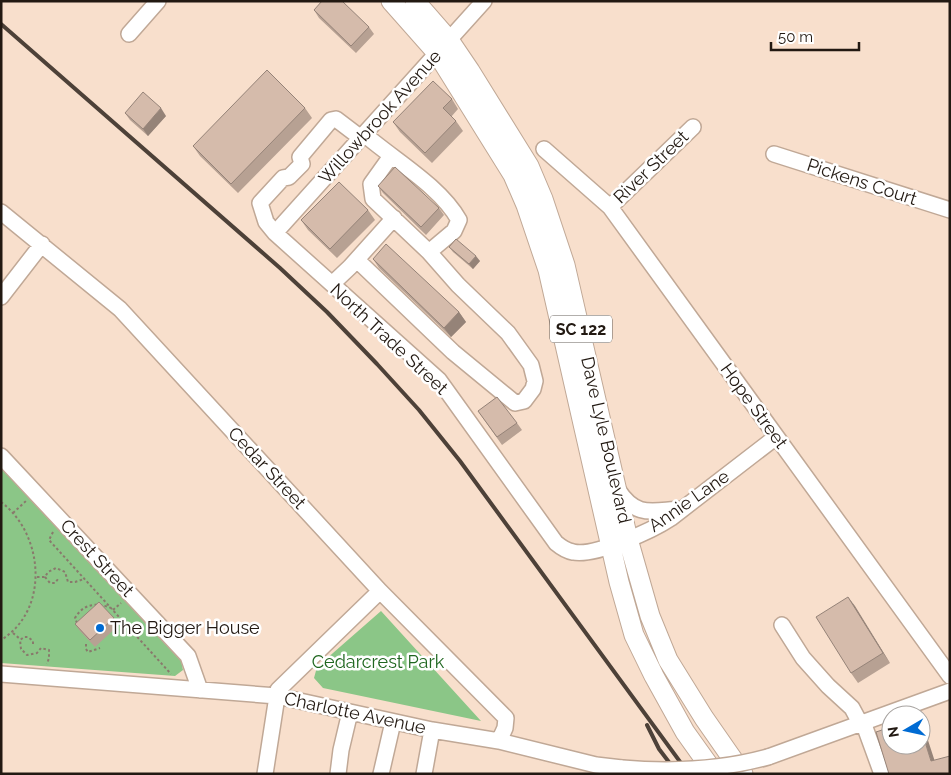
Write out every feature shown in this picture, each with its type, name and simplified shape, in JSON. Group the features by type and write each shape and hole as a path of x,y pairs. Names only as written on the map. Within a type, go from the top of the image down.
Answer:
{"main road":[{"name":"Dave Lyle Boulevard","path":"391,1 443,47 514,142 529,166 543,198 566,265 617,488 626,609 644,658 710,771"},
{"name":"Dave Lyle Boulevard","path":"415,1 443,47 513,175 526,205 548,270 620,543 668,660 704,718 743,774"}],"street":[{"path":"129,34 158,1"},
{"name":"Willowbrook Avenue","path":"275,233 484,1"},
{"path":"315,189 294,172 302,164 300,157 331,120 336,119 391,156 444,198 459,220 454,230 429,252"},
{"name":"River Street","path":"610,207 693,127"},
{"name":"Hope Street","path":"544,149 610,207 950,676"},
{"name":"Pickens Court","path":"774,154 950,210"},
{"path":"357,260 453,352 504,396 515,404 524,401 533,389 535,381 531,365 508,333 458,285 429,252 373,199 371,184 391,156"},
{"name":"North Trade Street","path":"294,172 289,177 282,178 260,203 266,222 275,233 438,380 545,528"},
{"name":"Cedar Street","path":"1,212 120,309 380,591 506,718 505,728 499,741"},
{"path":"332,284 357,260 394,218"},
{"path":"1,297 42,244"},
{"name":"Annie Lane","path":"545,528 556,543 562,548 573,552 590,551 620,543 656,528 776,437"},
{"name":"Crest Street","path":"1,456 188,656 200,690"},
{"path":"617,488 626,502 639,510 682,509"},
{"path":"265,774 278,690 380,591"},
{"path":"782,625 803,658 828,686 852,708 862,722 882,774"},
{"name":"Charlotte Avenue","path":"1,674 277,696 432,730 499,741 598,770 622,768 710,771 743,764 950,691"},
{"path":"338,774 341,750 350,712"},
{"path":"381,774 393,722"},
{"path":"424,774 432,730"}],"path":[{"path":"13,513 35,492"},
{"path":"1,502 19,521 31,543 36,568 36,577 24,617 13,633 1,640"},
{"path":"54,528 49,540 153,652 174,678"},
{"path":"45,577 48,572 56,568 65,572 68,582 75,582 84,578"},
{"path":"36,577 45,577"},
{"path":"45,577 50,583 55,583 58,579"},
{"path":"79,625 75,618 86,606 101,605 113,610"},
{"path":"13,633 20,639"},
{"path":"20,639 28,637 33,644"},
{"path":"20,639 19,645 23,652 27,654 37,653 41,648 49,650 49,658 44,668"},
{"path":"86,644 88,652 100,648"}],"green space":[{"path":"1,467 181,660 183,670 175,676 1,663"},
{"name":"Cedarcrest Park","path":"381,611 481,721 323,688 314,678 317,667"}],"building":[{"path":"322,1 342,1 369,27 351,46 314,10"},
{"path":"267,70 305,108 231,184 193,146"},
{"path":"433,81 452,99 443,108 456,121 425,153 393,122"},
{"path":"143,92 161,108 143,129 125,113"},
{"path":"395,167 439,208 421,227 378,186"},
{"path":"339,182 368,210 330,249 301,220"},
{"path":"456,239 476,256 469,264 449,247"},
{"path":"386,244 459,312 444,328 373,259"},
{"path":"497,397 517,423 497,437 478,411"},
{"path":"848,597 883,653 851,673 816,617"},
{"path":"99,602 114,618 90,640 75,624"},
{"path":"881,730 881,748 876,732"},
{"path":"883,755 929,755 931,761 950,756 950,774 889,774"}],"railway":[{"path":"1,24 280,268 327,312 377,364 419,410 460,461 689,774"},
{"path":"647,725 659,749 678,774"}],"place":[{"name":"The Bigger House","path":"100,628"}]}
